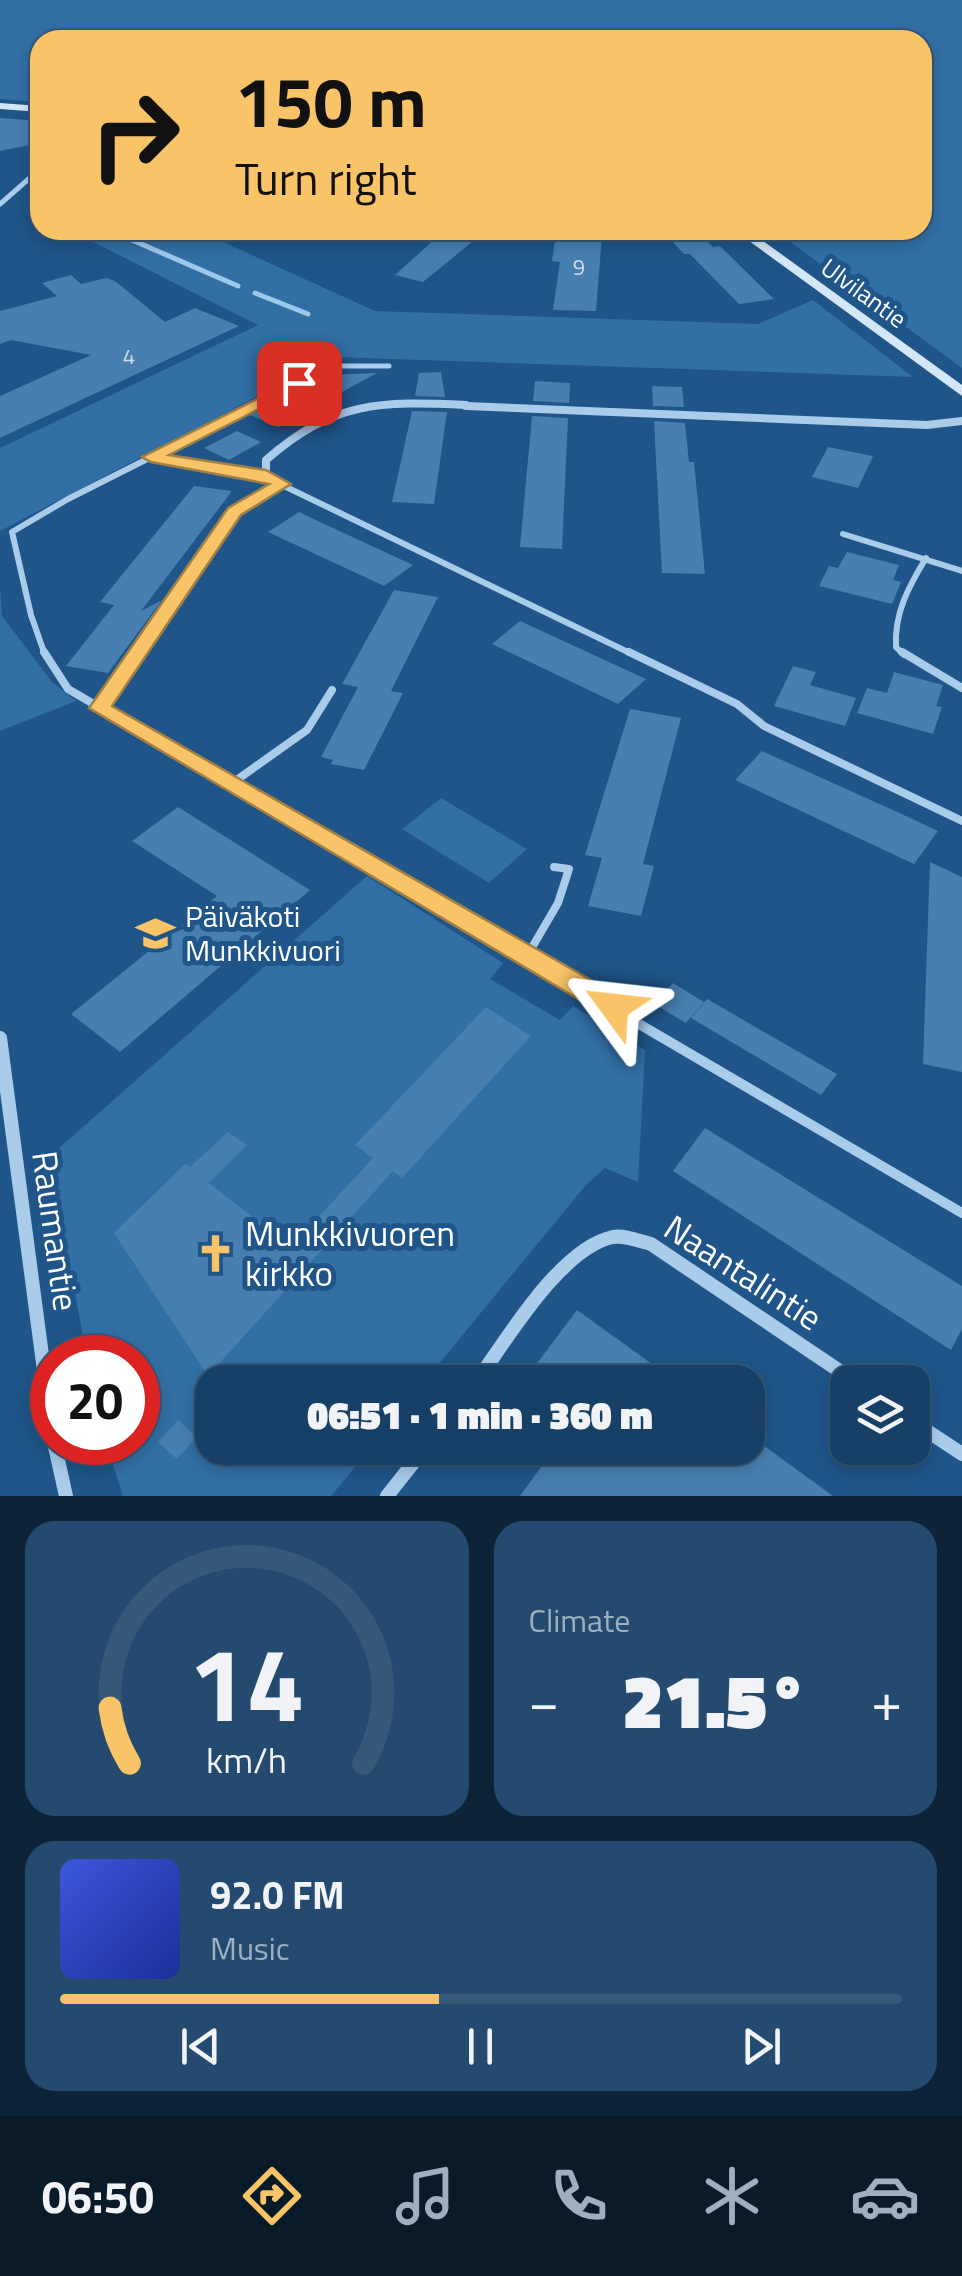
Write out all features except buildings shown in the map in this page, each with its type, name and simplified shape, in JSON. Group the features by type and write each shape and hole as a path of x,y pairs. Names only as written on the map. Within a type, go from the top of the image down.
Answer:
{"street":[{"path":"0,106 30,108"},
{"name":"Ulvilantie","path":"754,240 962,392"},
{"path":"266,476 266,460 288,438 350,405 466,406 928,425 962,422"},
{"path":"151,457 266,476 282,484"},
{"path":"100,708 234,512 282,484"},
{"name":"Raumantie","path":"0,1038 39,1335"},
{"name":"Naantalintie","path":"489,1365 561,1272 594,1245 616,1236 651,1244 831,1365"},
{"path":"930,1433 962,1454"},
{"path":"59,1465 66,1496"},
{"path":"388,1496 412,1465"}],"lane":[{"path":"0,204 30,177"},
{"path":"389,366 332,366 12,532 38,637 56,676 68,689 100,708 962,1213"},
{"path":"282,484 669,670 737,704 764,726 962,821"},
{"path":"843,534 962,571"},
{"path":"926,558 905,591 895,634 896,647 908,658 962,688"},
{"path":"231,784 307,730 332,690"},
{"path":"527,956 558,904 570,869 554,867"}],"shaded area":[{"path":"0,0 962,0 962,368 788,240 932,240 932,30 30,30 30,101 0,99"},
{"path":"89,240 219,240 375,311 758,324 813,300 913,377 333,357 0,531 0,448 258,325"},
{"path":"0,586 2,616 52,682 76,701 0,731"},
{"path":"441,798 527,849 489,883 402,829"},
{"path":"367,876 503,963 490,979 560,1020 573,1006 645,1050 638,1182 605,1168 585,1186 438,1365 195,1365 195,1465 357,1465 331,1496 123,1496 113,1465 160,1465 160,1335 83,1335 49,1157"}],"waterway":[{"path":"132,240 238,286"},
{"path":"255,293 308,314"}],"place":[{"name":"Päiväkoti Munkkivuori","path":"155,934"},
{"name":"Munkkivuoren kirkko","path":"215,1254"}],"route":[{"path":"299,383 151,457 266,476 282,484 234,512 100,708 614,1007"}]}
